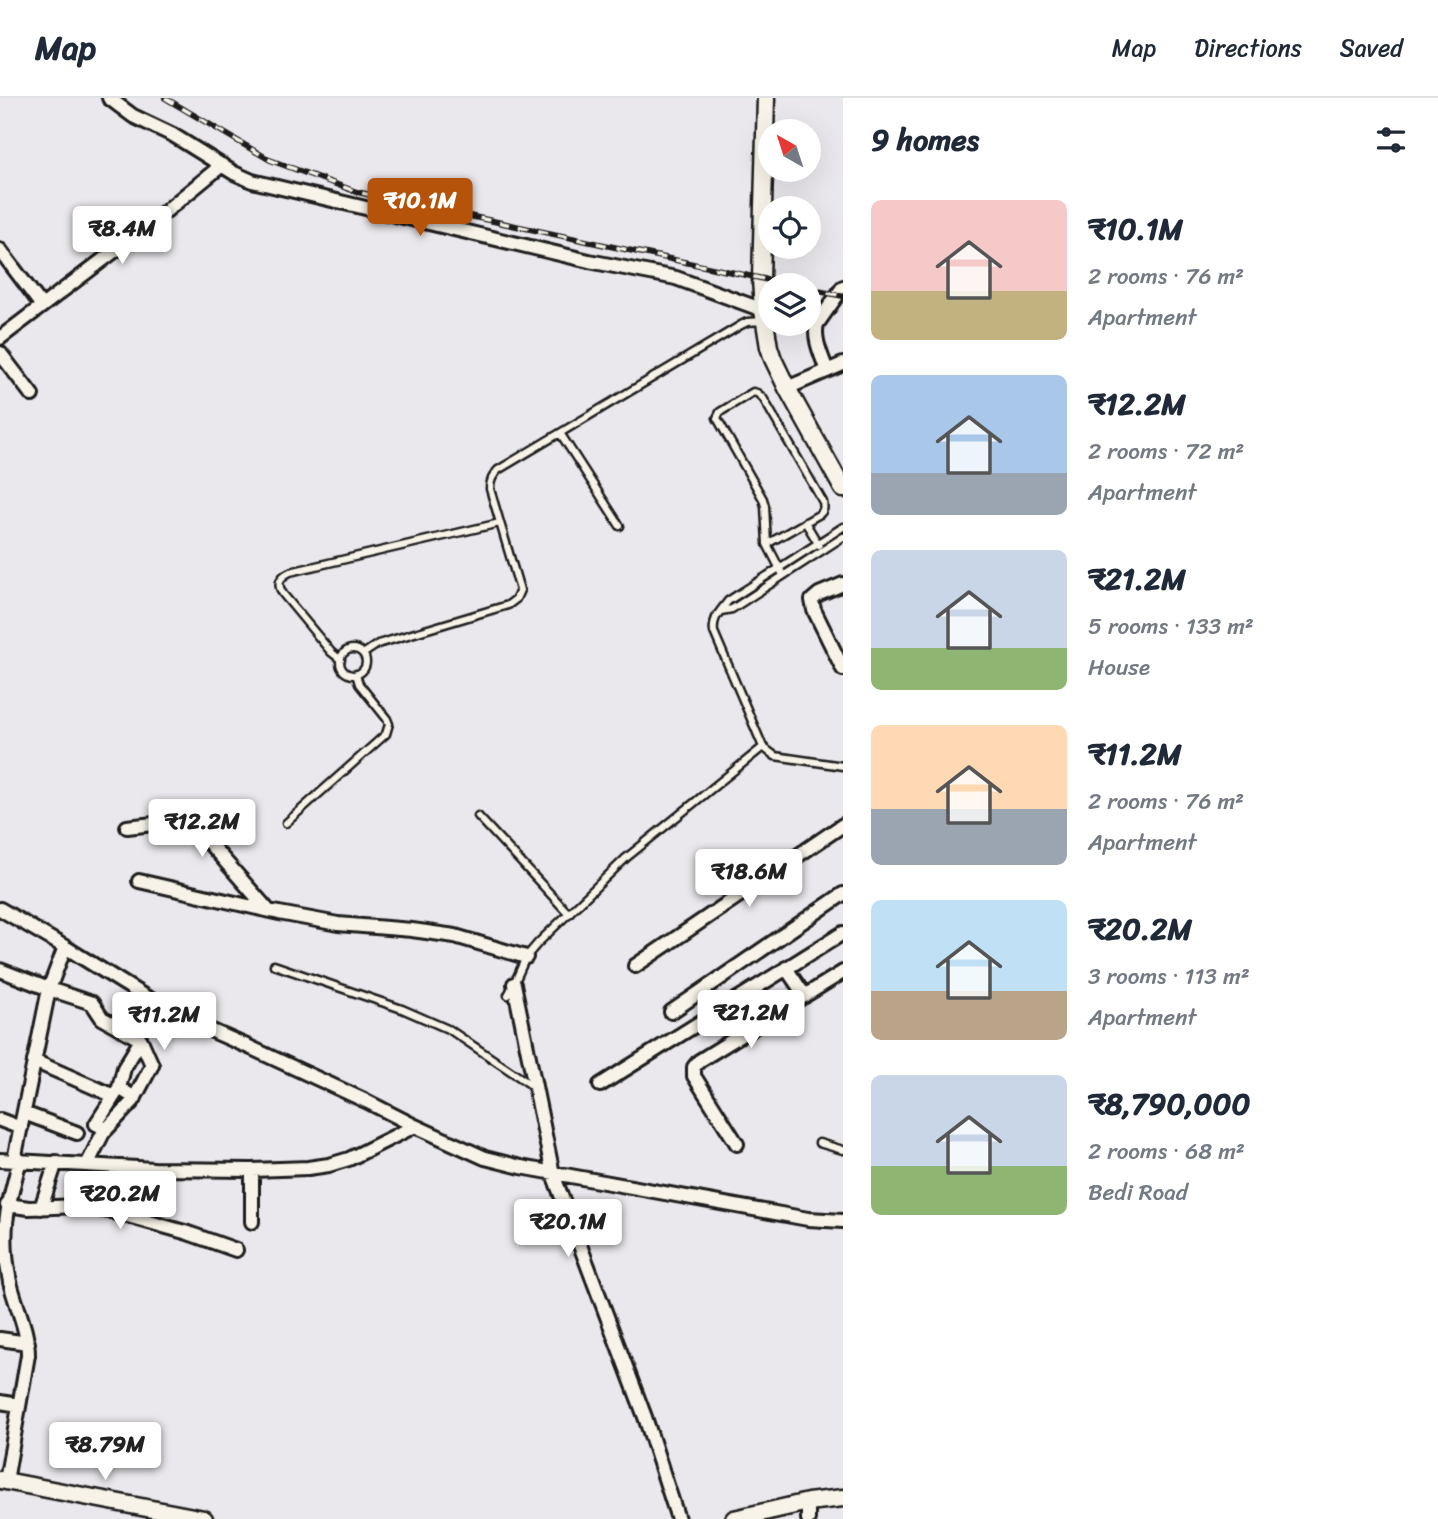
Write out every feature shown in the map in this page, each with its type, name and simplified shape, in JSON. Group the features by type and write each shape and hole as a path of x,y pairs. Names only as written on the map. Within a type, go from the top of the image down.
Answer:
{"main road":[{"path":"761,273 766,98"},
{"path":"769,336 774,359 787,387 843,489"},
{"path":"3,1481 156,1515 204,1519"},
{"path":"734,1519 808,1511 843,1498"}],"street":[{"path":"108,98 133,116 173,135 252,181 575,258 676,278 758,312"},
{"path":"0,338 222,165"},
{"path":"0,250 42,306"},
{"path":"827,371 816,328 843,287"},
{"path":"0,353 32,395"},
{"path":"787,387 843,364"},
{"path":"843,584 819,594 812,600 814,610 843,669"},
{"path":"127,827 189,820 268,910"},
{"path":"635,966 843,825"},
{"path":"139,881 338,924 455,936 526,957"},
{"path":"671,1012 843,894"},
{"path":"0,909 194,1023 485,1158 554,1174 808,1219 843,1222"},
{"path":"600,1085 786,968 842,936"},
{"path":"3,1481 19,1405 28,1343 5,1261 2,1229 49,989 65,947"},
{"path":"786,968 805,996"},
{"path":"0,970 92,1003 102,1018 141,1040 152,1065 135,1098 106,1129 87,1165"},
{"path":"737,1144 694,1076 694,1067 699,1061 843,972"},
{"path":"511,990 554,1174 640,1405 678,1519"},
{"path":"734,1001 751,1030"},
{"path":"106,1129 96,1124 117,1092 124,1068 141,1040"},
{"path":"34,1061 135,1098"},
{"path":"23,1113 77,1133"},
{"path":"0,1120 21,1128"},
{"path":"0,1160 155,1169 308,1168 348,1159 415,1126"},
{"path":"41,1208 56,1163"},
{"path":"252,1170 252,1222"},
{"path":"7,1205 41,1208 79,1206 114,1212 236,1250"},
{"path":"0,1339 28,1343"},
{"path":"0,1402 19,1405"}],"lane":[{"path":"363,654 378,644 508,605 516,599 520,590 490,489 490,482 498,470 741,325 758,317"},
{"path":"767,544 823,511 822,502 763,398 757,393 749,393 720,412 717,418 763,499 767,544 781,572"},
{"path":"560,433 620,526"},
{"path":"806,522 822,550"},
{"path":"341,660 331,652 283,594 279,582 283,576 290,572 500,523"},
{"path":"843,527 732,609 721,611 715,616 713,625 763,747 775,756 843,766"},
{"path":"781,572 843,537"},
{"path":"352,649 363,654 366,662 363,670 352,675 344,671 341,660 345,653 352,649"},
{"path":"286,823 386,734 387,719 359,684 356,674"},
{"path":"511,990 526,957 626,858 763,747"},
{"path":"478,816 569,914"},
{"path":"274,965 402,1009 450,1030 536,1088"},
{"path":"819,1143 843,1150"}],"railway":[{"path":"165,98 270,160 357,192 758,278"},
{"path":"821,292 843,296"}]}
